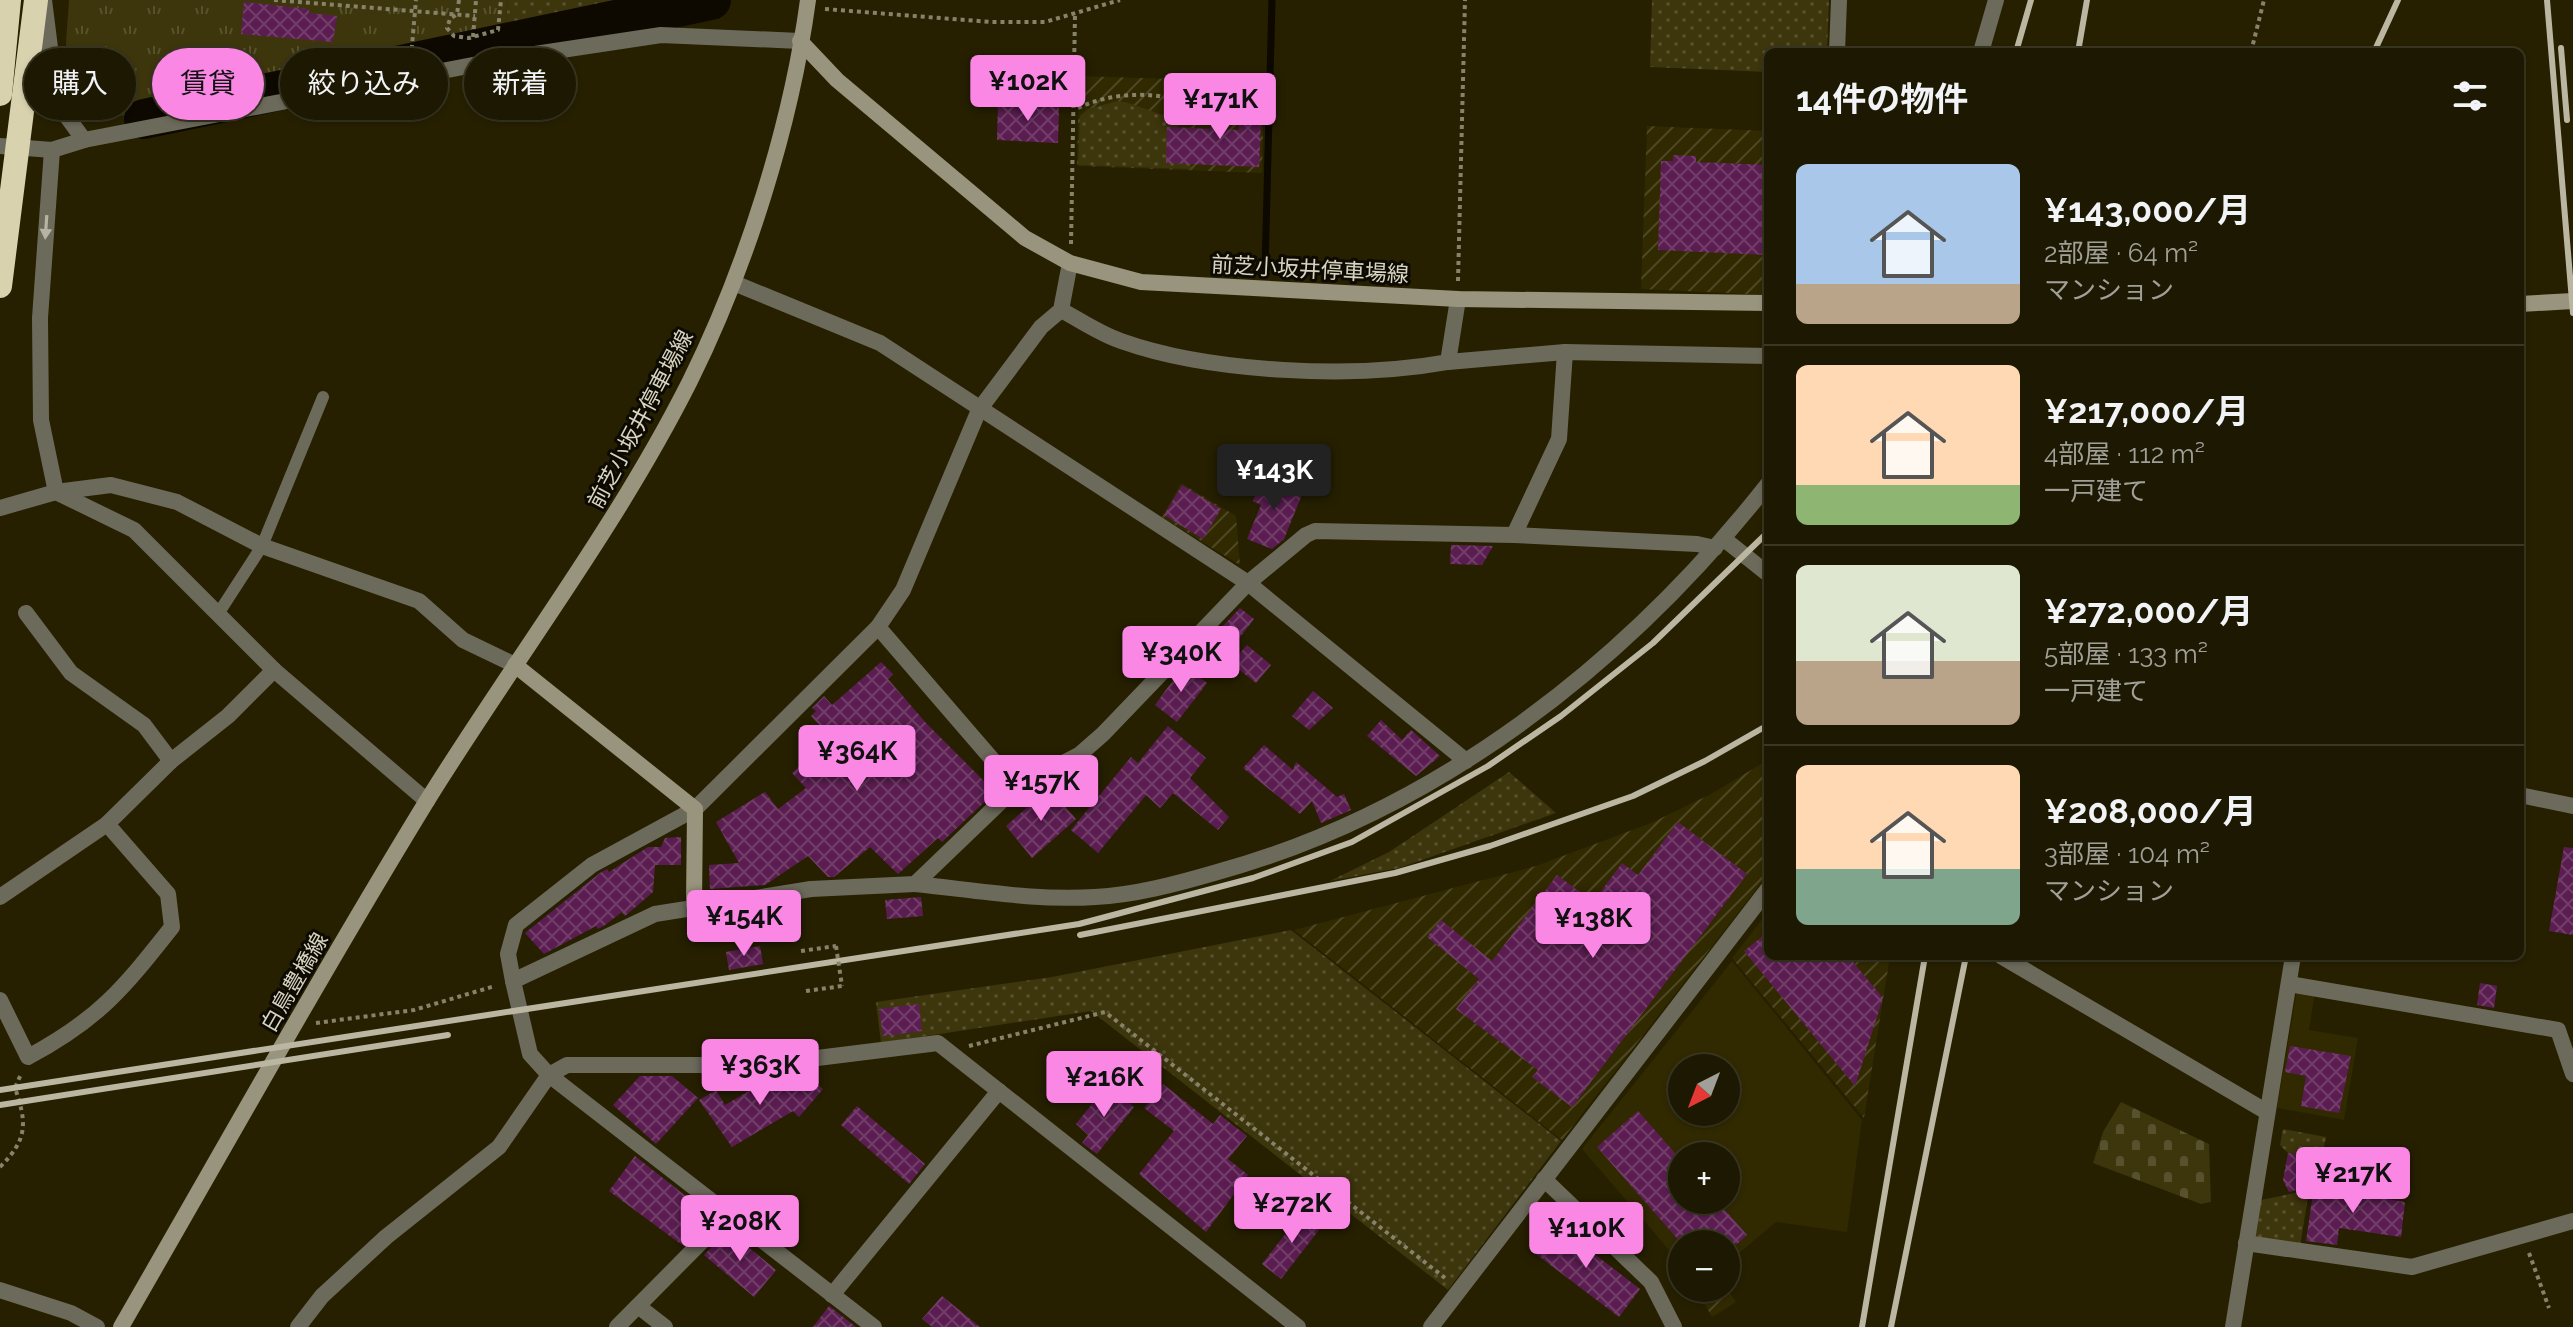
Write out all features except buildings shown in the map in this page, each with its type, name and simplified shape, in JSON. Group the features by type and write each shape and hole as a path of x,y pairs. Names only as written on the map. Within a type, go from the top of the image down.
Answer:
{"highway":[{"path":"0,94 9,0"},
{"path":"0,286 9,147 36,0"}],"main road":[{"path":"800,41 807,3"},
{"name":"前芝小坂井停車場線","path":"800,41 837,80 986,207 1025,238 1070,263 1141,282 1458,299 1764,303"},
{"name":"前芝小坂井停車場線","path":"515,665 623,499 689,383 734,283 793,91 800,41"},
{"path":"2524,304 2573,301"},
{"path":"515,665 695,809 694,905"},
{"name":"白鳥豊橋線","path":"121,1327 274,1062 290,1027 427,801 515,665"}],"street":[{"path":"44,0 57,103 84,140"},
{"path":"1837,48 1839,0"},
{"path":"1982,48 1996,0"},
{"path":"9,147 52,150 84,140 515,57 661,35 800,41"},
{"path":"52,150 40,318 41,420 56,492"},
{"path":"869,1326 549,1075 530,1054 508,954 516,925 592,865 695,809 878,627 903,590 979,410 1041,327 1061,310 1070,263"},
{"path":"734,283 880,343 1248,583 1466,761"},
{"path":"1448,362 1458,299"},
{"path":"1061,310 1119,341 1193,360 1350,373 1565,352 1764,360"},
{"path":"1514,535 1559,439 1565,352"},
{"path":"4,507 56,492 111,485 177,502 262,546 419,601 463,640 515,665"},
{"path":"513,981 655,914 694,905 811,889 915,884 1096,897 1168,886 1268,858 1347,828 1413,794 1540,709 1612,648 1719,544 1764,489"},
{"path":"56,492 134,530 274,670 427,801"},
{"path":"915,884 1016,787 1079,755 1103,734 1248,583 1315,531 1514,535 1719,544 1764,572"},
{"path":"26,613 71,673 144,725 171,761"},
{"path":"878,627 1016,787"},
{"path":"0,897 107,824 171,761 228,716 274,670"},
{"path":"2524,796 2573,806"},
{"path":"0,1000 28,1057 72,1033 120,994 172,927 168,894 107,824"},
{"path":"1431,1327 1764,894"},
{"path":"2008,960 2267,1112"},
{"path":"2233,1327 2292,960"},
{"path":"2289,984 2558,1030 2573,1074"},
{"path":"298,1327 322,1296 386,1237 499,1147 549,1075 567,1065 761,1065 938,1043 1298,1327"},
{"path":"832,1295 999,1091"},
{"path":"1544,1179 1651,1282 1674,1327"},
{"path":"617,1327 729,1214"},
{"path":"2246,1243 2401,1267 2427,1264 2573,1221"},
{"path":"0,1290 71,1313 97,1327"},
{"path":"638,1306 665,1327"}],"lane":[{"path":"218,614 262,546 323,397"}],"path":[{"path":"274,0 475,16"},
{"path":"369,7 370,0"},
{"path":"412,48 416,0"},
{"path":"459,0 457,14 448,23 451,35 473,37 498,30 501,0"},
{"path":"473,37 476,0"},
{"path":"807,3 991,22 1045,22 1120,0"},
{"path":"1458,299 1465,0"},
{"path":"2252,48 2264,0"},
{"path":"1070,263 1075,14"},
{"path":"1078,108 1120,96 1173,98 1195,108"},
{"path":"801,951 836,946 842,986 806,991"},
{"path":"290,1027 414,1010 513,981"},
{"path":"949,1051 1105,1012 1459,1289"},
{"path":"0,1167 18,1149 25,1118 15,1088 28,1057"},
{"path":"2523,1236 2549,1308"}],"shaded area":[{"path":"1079,76 1264,82 1262,173 1077,166"},
{"path":"1647,126 1764,131 1764,295 1641,289"},
{"path":"1181,483 1236,516 1240,565 1162,517"},
{"path":"1764,762 1764,879 1562,1140 1294,930 1536,866 1651,823 1711,794"},
{"path":"1764,917 1764,960 1889,960 1864,1118 1732,958"},
{"path":"1732,961 1862,1120 1847,1232 1776,1222 1740,1252 1740,1230 1668,1230 1668,1250 1582,1149"},
{"path":"2297,989 2315,992 2309,1030 2358,1038 2344,1120 2277,1108"},
{"path":"1703,1302 1736,1302 1712,1317"}],"green space":[{"path":"69,0 508,0 504,36 447,48 280,48 280,83 264,87 264,48 152,48 152,110 136,113 136,48 66,48"},
{"path":"508,0 689,0 504,36"},
{"path":"1652,0 1829,0 1827,48 1764,48 1764,72 1650,67"},
{"path":"1118,101 1179,118 1176,149 1192,151 1191,169 1078,165 1080,116 1088,109"},
{"path":"1509,772 1556,813 1399,868 1330,881 1389,852"},
{"path":"1291,930 1561,1141 1448,1290 1091,1011 881,1043 876,1002 1052,977"},
{"path":"2121,1102 2209,1144 2211,1202 2201,1204 2093,1163 2103,1132"},
{"path":"2283,1129 2326,1137 2323,1151 2313,1150 2312,1157 2288,1153 2280,1145"},
{"path":"2309,1190 2300,1247 2255,1240 2261,1200"}],"waterway":[{"path":"144,119 711,0"},
{"path":"1265,270 1272,0"}],"railway":[{"path":"2017,48 2031,0"},
{"path":"2079,48 2087,0"},
{"path":"2376,48 2398,0"},
{"path":"2547,0 2573,313"},
{"path":"2561,48 2567,120"},
{"path":"0,1090 1079,924 1253,878 1352,842 1488,766 1561,716 1653,643 1764,536"},
{"path":"1080,935 1395,873 1490,846 1633,796 1705,761 1764,727"},
{"path":"1862,1327 1924,960"},
{"path":"1891,1327 1965,960"},
{"path":"0,1105 448,1035"}]}
